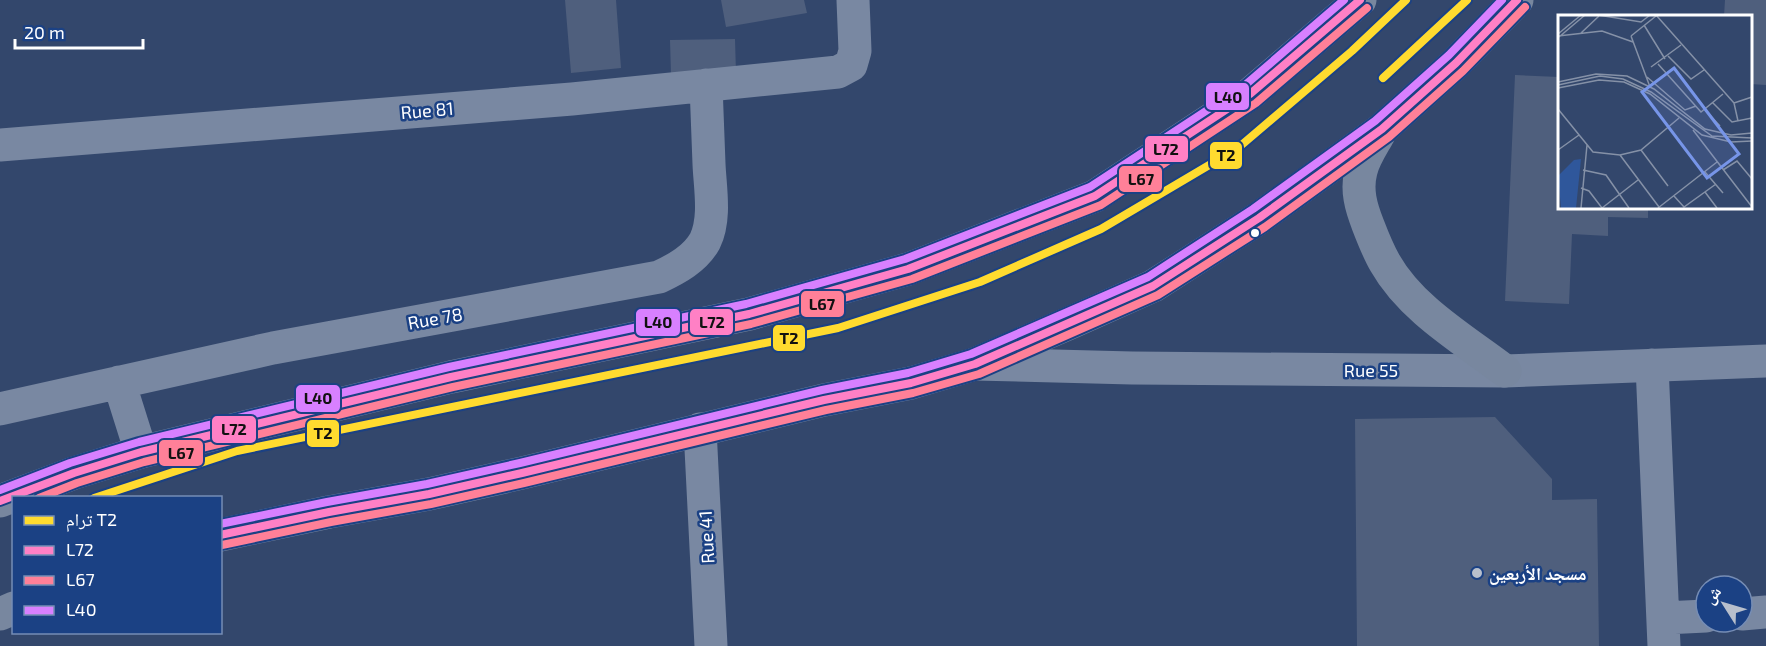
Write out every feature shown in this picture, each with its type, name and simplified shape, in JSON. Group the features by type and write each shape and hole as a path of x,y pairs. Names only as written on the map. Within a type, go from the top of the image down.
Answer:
{"main road":[{"path":"4,497 141,452 451,377 749,314 908,269 1095,196 1250,94 1360,0"},
{"path":"222,535 440,492 824,400 911,383 975,364 1153,286 1259,218 1382,129 1456,63 1517,0"},
{"path":"1382,129 1361,169 1358,191 1367,224 1385,264 1407,292 1434,317 1505,370"}],"street":[{"name":"Rue 81","path":"0,145 572,99 830,74 845,70 851,65 855,51 852,0"},
{"name":"Rue 78","path":"0,409 273,348 658,277 679,268 704,242 709,229 711,208 706,86"},
{"name":"Rue 55","path":"975,364 1132,368 1505,370 1766,361"},
{"path":"1652,365 1664,632 1694,621"},
{"path":"119,382 141,452"},
{"name":"Rue 41","path":"700,429 711,646"}],"building":[{"path":"565,0 616,0 621,68 571,73"},
{"path":"721,0 804,0 807,13 726,27"},
{"path":"1725,0 1766,0 1766,85 1751,84 1751,15 1724,15"},
{"path":"735,39 736,73 671,75 670,40"},
{"path":"1515,75 1558,77 1558,208 1648,208 1648,218 1608,217 1608,236 1572,234 1569,304 1505,301"},
{"name":"مسجد الأربعين","path":"1495,417 1552,479 1552,500 1597,499 1599,646 1357,646 1355,419"}],"tram line":[{"name":"T2","path":"100,496 237,451 838,328 980,282 1101,229 1238,148 1352,51 1406,0"},
{"name":"T2","path":"1383,78 1467,0"}],"transit line":[{"name":"L40","path":"0,490 70,463 139,442 449,367 746,304 905,259 1090,187 1244,86 1344,0"},
{"name":"L72","path":"13,496 74,473 141,452 451,377 749,314 908,269 1095,196 1250,94 1360,0"},
{"name":"L40","path":"222,524 427,484 520,463 822,390 908,373 971,354 1148,277 1253,209 1375,121 1449,55 1502,0"},
{"name":"L72","path":"222,535 429,494 522,473 824,400 911,383 975,364 1153,286 1259,218 1382,129 1456,63 1517,0"},
{"name":"L67","path":"222,545 431,504 524,483 826,410 913,393 979,374 1158,295 1265,227 1389,137 1463,71 1525,7"},
{"name":"L67","path":"44,496 144,462 453,387 751,324 912,279 1101,205 1256,103 1367,8"},
{"name":"L72","path":"0,501 12,496"}],"place":[{"name":"مسجد الأربعين","path":"1477,573"}]}
